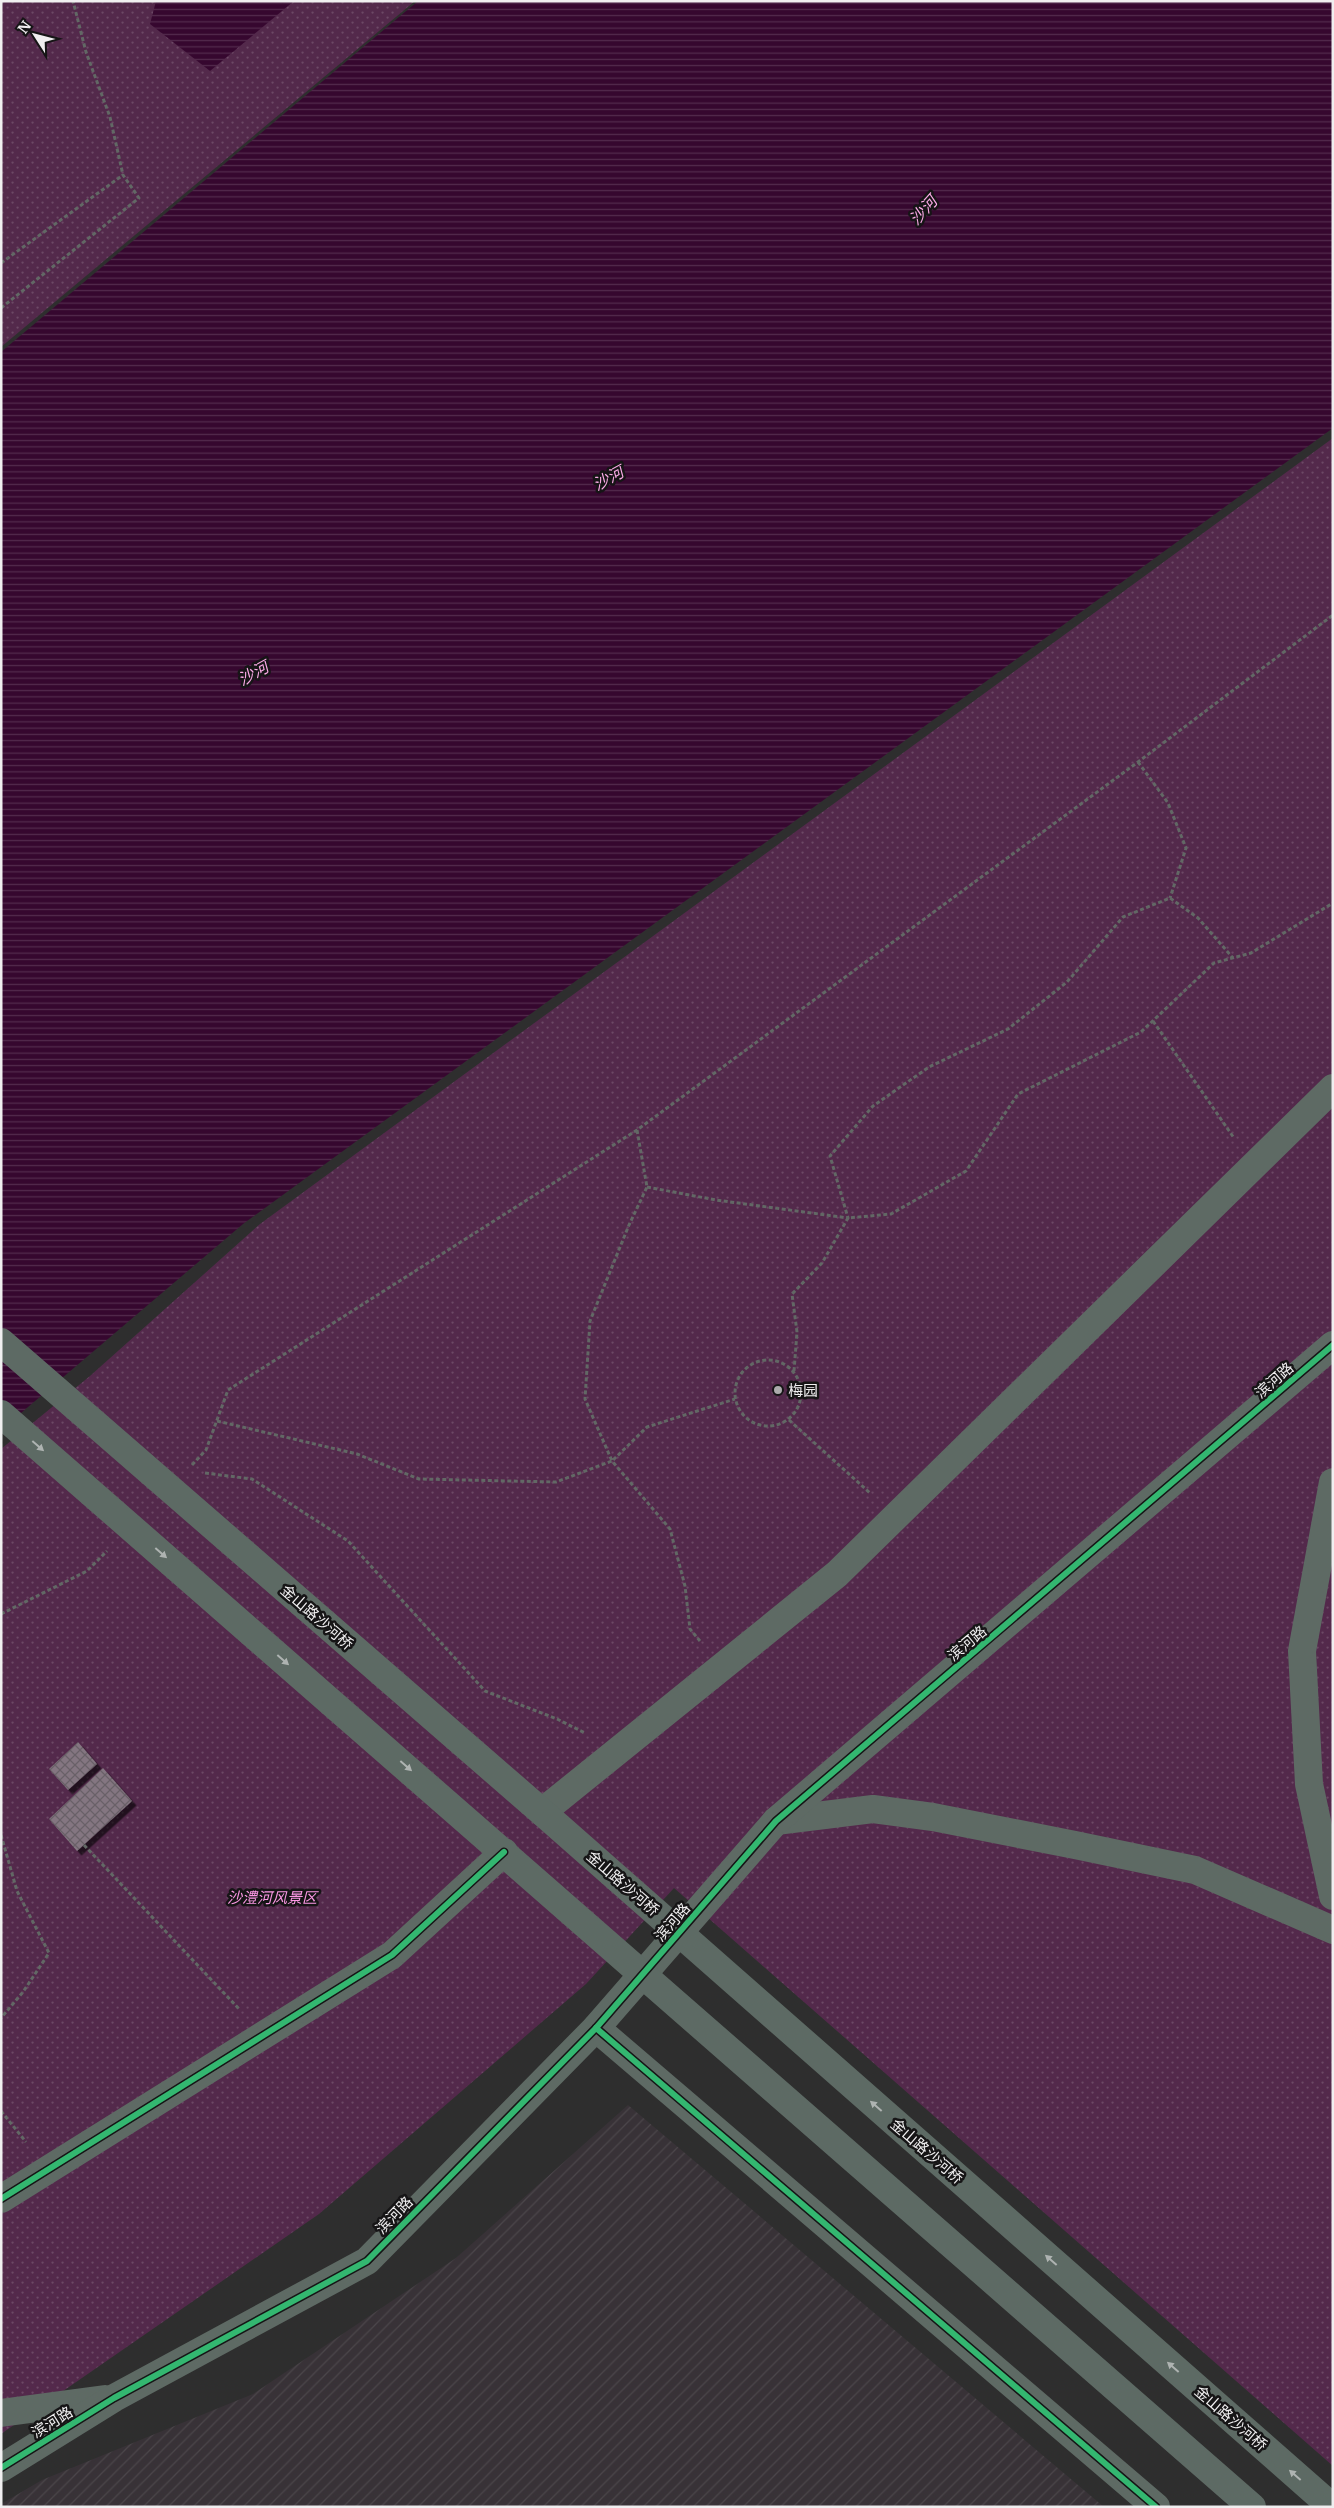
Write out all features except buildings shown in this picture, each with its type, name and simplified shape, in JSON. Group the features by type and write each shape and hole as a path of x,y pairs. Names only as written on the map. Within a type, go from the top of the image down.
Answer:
{"main road":[{"name":"金山路沙河桥","path":"1,1342 542,1812 1332,2507"},
{"path":"1,1414 1252,2507"}],"street":[{"path":"542,1812 836,1574 1333,1088"},
{"name":"滨河路","path":"1,2468 114,2398 367,2261 596,2028 776,1821 1333,1345"},
{"path":"1333,1482 1302,1651 1309,1784 1333,1896"},
{"path":"776,1821 873,1809 933,1817 1056,1841 1195,1870 1333,1930"},
{"path":"1,2199 392,1955 504,1852"},
{"path":"596,2028 1156,2507"},
{"path":"1,2413 114,2398"}],"path":[{"path":"1,308 138,198 124,175 110,117 86,52 73,1"},
{"path":"1,263 124,175"},
{"path":"187,1470 206,1450 228,1390 637,1130 1138,762 1333,614"},
{"path":"1138,762 1168,803 1186,848 1170,898"},
{"path":"1170,898 1198,918 1233,958"},
{"path":"794,1371 785,1364 775,1360 764,1360 754,1363 745,1369 738,1378 735,1399 746,1419 756,1425 778,1426 789,1420 796,1412 802,1391 794,1371 797,1332 792,1294 822,1263 848,1218 830,1156 873,1106 929,1067 1008,1029 1067,982 1123,916 1170,898"},
{"path":"647,1187 716,1200 848,1218 891,1214 966,1170 1018,1094 1141,1032 1214,963 1251,953 1333,903"},
{"path":"1153,1021 1254,1165"},
{"path":"637,1130 647,1187 629,1225 590,1321 585,1399 612,1461 670,1529 685,1586 690,1629 722,1667"},
{"path":"216,1421 357,1454 420,1479 556,1482 612,1461 648,1427 735,1399"},
{"path":"789,1420 896,1517"},
{"path":"196,1471 252,1479 348,1541 485,1691 557,1719 598,1739 612,1756"},
{"path":"1,1614 87,1571 114,1544"},
{"path":"1,1835 17,1891 50,1953 23,1992 1,2018"},
{"path":"84,1845 264,2036"}],"shaded area":[{"path":"628,2105 1104,2507 1,2507 1,2504 42,2480 253,2394 456,2258"}],"green space":[{"path":"1,1 415,1 1,347"},
{"name":"沙澧河风景区","path":"1333,438 1333,2466 674,1888 586,1984 319,2214 1,2434 1,1449 90,1376 260,1224"}],"water":[{"path":"156,1 294,1 210,71 150,24"},
{"name":"沙河","path":"418,1 1333,1 1333,428 243,1224 1,1430 1,352"}],"cycle path":[{"path":"1,2468 114,2398 367,2261 596,2028 776,1821 1333,1345"},
{"path":"1,2199 392,1955 504,1852"},
{"path":"596,2028 1156,2507"}],"place":[{"name":"梅园","path":"778,1390"}]}
